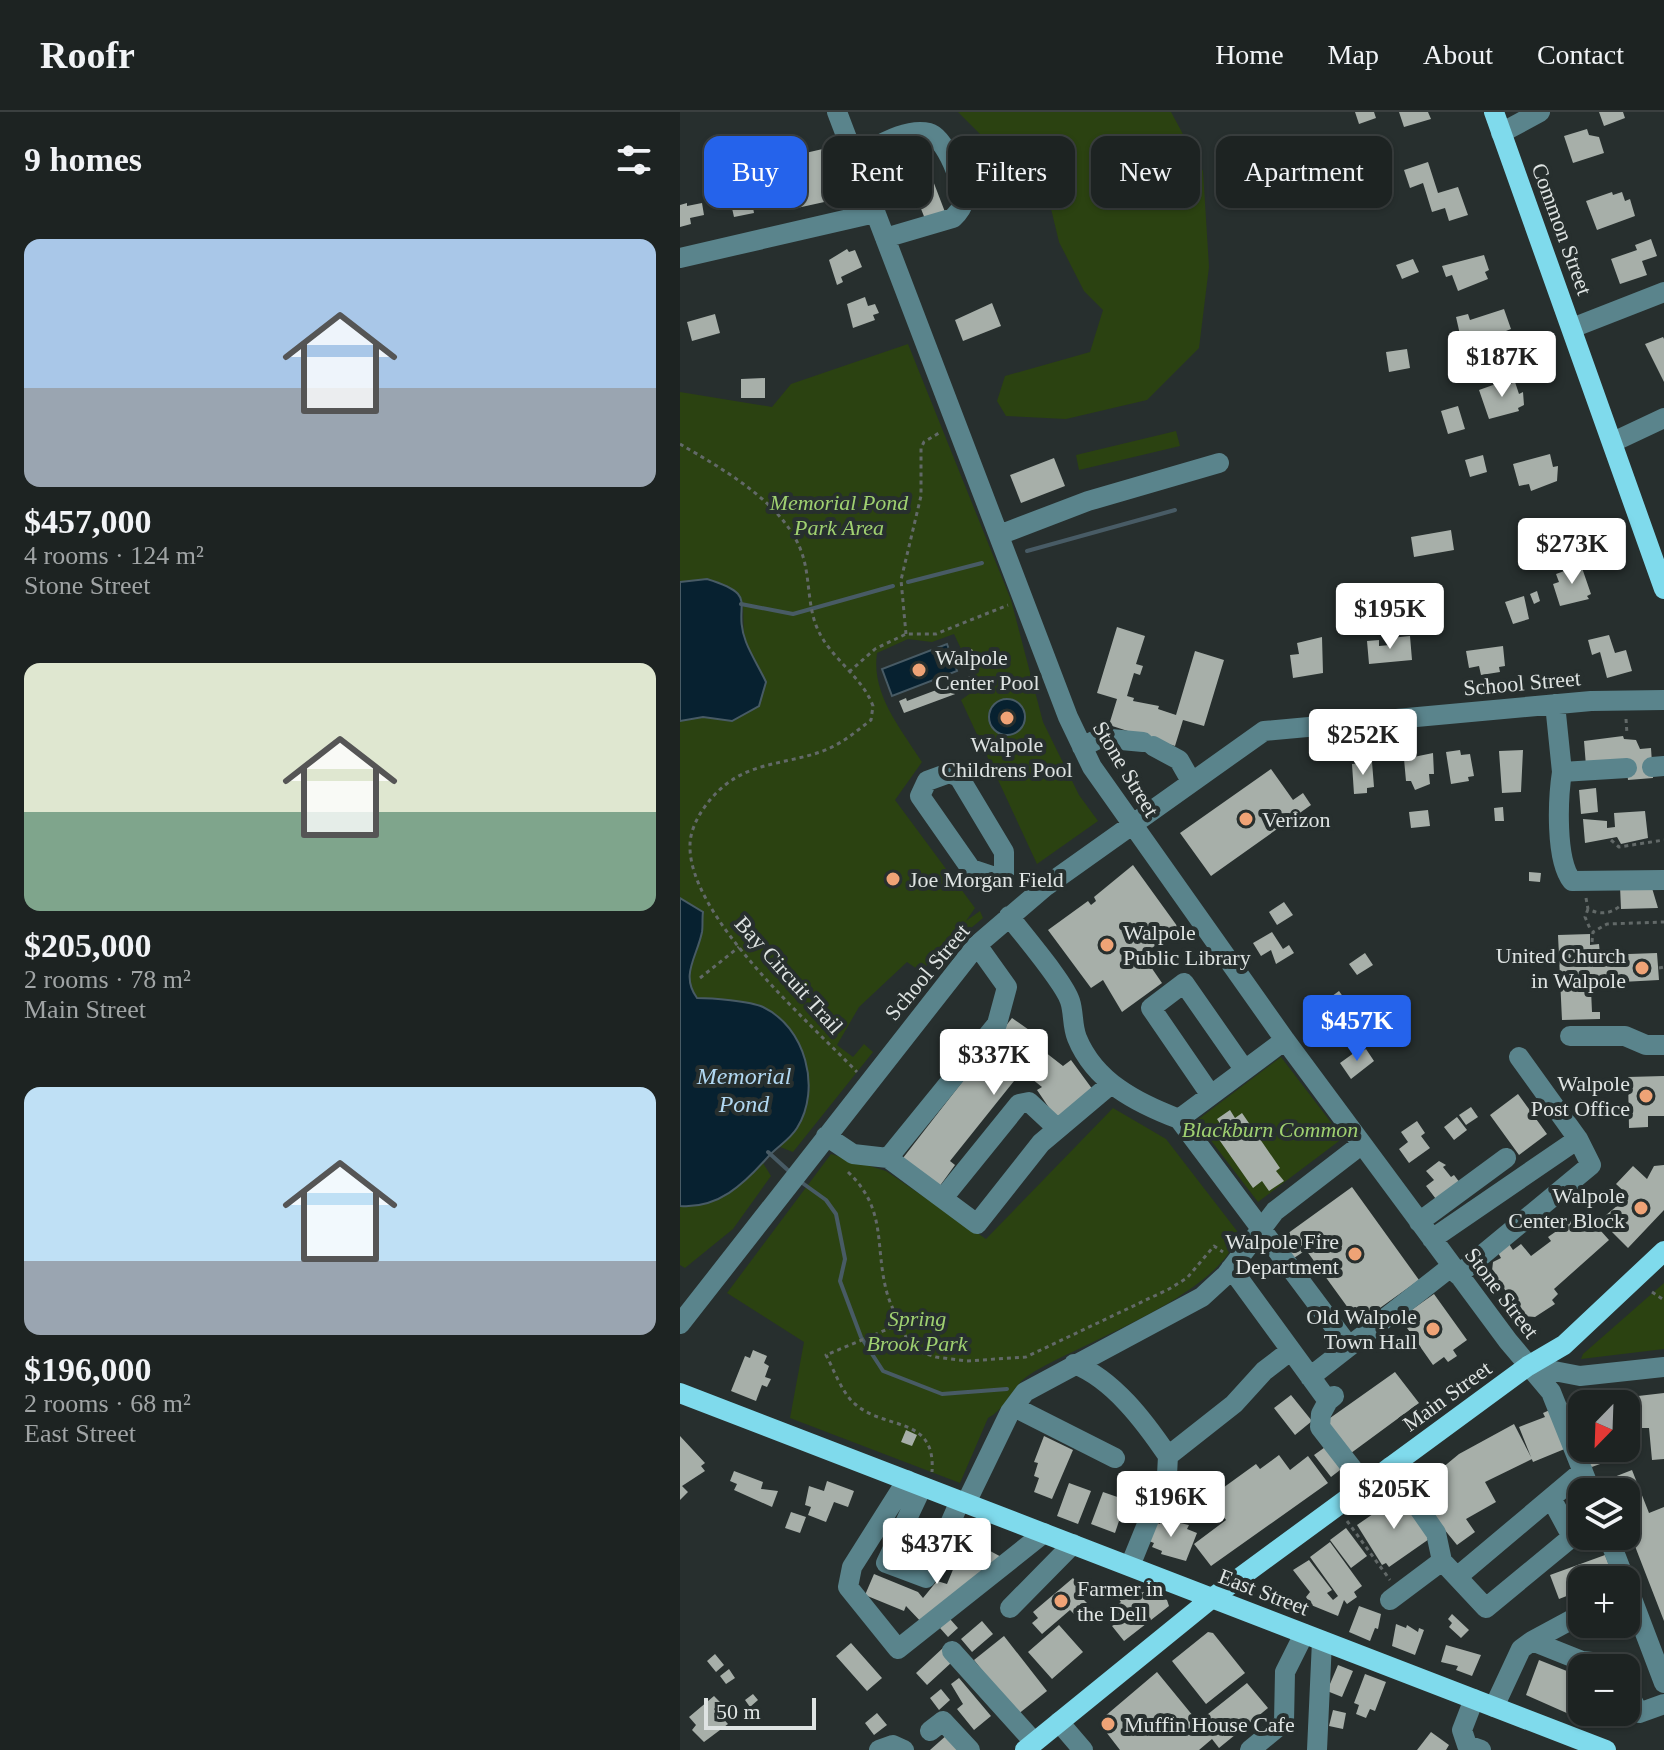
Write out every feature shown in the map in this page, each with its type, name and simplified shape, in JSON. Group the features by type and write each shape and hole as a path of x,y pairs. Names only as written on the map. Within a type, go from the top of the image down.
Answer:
{"main road":[{"name":"Common Street","path":"1494,112 1664,589"},
{"name":"Main Street","path":"1030,1746 1212,1598 1528,1366 1564,1345 1664,1251"},
{"name":"East Street","path":"680,1393 920,1480 963,1502 1599,1749"}],"street":[{"name":"Stone Street","path":"837,112 846,136"},
{"path":"1501,133 1540,112"},
{"path":"885,238 953,218 963,202 944,141 930,133 910,132 901,136"},
{"name":"Stone Street","path":"873,208 1082,747 1130,824 1285,1040 1558,1403 1586,1478"},
{"path":"680,258 875,213"},
{"path":"1572,328 1664,292"},
{"path":"1613,442 1664,418"},
{"path":"999,535 1088,501 1219,463"},
{"name":"School Street","path":"680,1324 977,945 1016,911 1130,824 1264,731 1555,704 1664,700"},
{"path":"1555,704 1562,772 1558,794 1565,871 1572,881 1664,880"},
{"path":"1082,747 1100,738 1148,744 1179,760 1191,781"},
{"path":"1562,772 1627,768"},
{"path":"1004,880 971,869 920,796 927,781 949,773 959,777 1004,852 1004,880 1016,911 1070,1000 1076,1036 1089,1060 1111,1084 1140,1104 1179,1119 1348,1345"},
{"path":"888,1158 997,1024 1004,1009 1007,987 977,945"},
{"path":"1210,1094 1151,1008 1184,983 1244,1069"},
{"path":"1570,1036 1625,1036 1646,1045 1664,1045"},
{"path":"1179,1119 1285,1040"},
{"path":"1310,1377 1348,1345 1555,1196 1591,1165 1578,1139 1519,1057"},
{"path":"826,1136 853,1154 888,1158 977,1224 1041,1143 1111,1084"},
{"path":"943,1198 1019,1104 1029,1102 1058,1129"},
{"path":"1432,1239 1578,1139"},
{"path":"920,1480 886,1563 926,1578 963,1502 1025,1392 1212,1290 1259,1228 1290,1198 1362,1144"},
{"path":"1419,1222 1506,1158"},
{"path":"1535,1168 1555,1196"},
{"path":"1234,1264 1290,1351 1331,1399 1321,1414 1320,1427 1365,1485"},
{"path":"1168,1456 1234,1404 1264,1371 1290,1351"},
{"path":"1074,1364 1087,1369 1145,1422 1168,1456 1167,1475 1130,1566"},
{"path":"1528,1366 1580,1376 1664,1367"},
{"path":"1014,1407 1115,1458"},
{"path":"1390,1467 1436,1533 1442,1561 1486,1608 1572,1537 1551,1498"},
{"path":"1457,1577 1583,1471"},
{"path":"920,1480 852,1567 848,1587 898,1649 1044,1533"},
{"path":"1010,1608 1073,1544"},
{"path":"1394,1596 1442,1561"},
{"path":"1494,1707 1521,1649 1568,1622"},
{"path":"1640,1623 1664,1683"},
{"path":"1250,1750 1284,1722 1285,1672 1313,1637"},
{"path":"1313,1637 1317,1750"},
{"path":"1532,1641 1568,1655"},
{"path":"952,1651 1030,1746"},
{"path":"1474,1699 1462,1730 1467,1745 1481,1750"},
{"path":"1640,1713 1664,1704"},
{"path":"930,1731 943,1721 970,1750"},
{"path":"1059,1722 1083,1750"},
{"path":"879,1750 893,1745 904,1750"}],"path":[{"path":"906,634 901,580 921,496 921,448 924,442 943,431"},
{"name":"Bay Circuit Trail","path":"680,444 752,492 786,526 803,557 816,627 828,650 870,698 871,720 830,748 737,777 717,792 693,830 689,846 697,878 715,915 739,947 868,1083"},
{"path":"848,672 875,649 906,634 936,634 1012,604"},
{"path":"1625,711 1627,734"},
{"path":"1611,840 1619,847 1664,840"},
{"path":"1592,942 1593,932 1585,917 1587,907 1608,913 1620,906"},
{"path":"1593,932 1607,924 1664,923"},
{"path":"700,978 739,947"},
{"path":"843,1167 864,1188 875,1210 887,1292 900,1324 914,1350 936,1357 967,1361 1026,1357 1169,1289 1187,1278 1214,1246 1234,1264"},
{"path":"1652,1292 1664,1300"},
{"path":"900,1324 826,1355 852,1402 923,1435 930,1447 920,1480"},
{"path":"1336,1506 1394,1596"}],"green space":[{"path":"958,112 1171,112 1184,136 1091,136 1091,208 1200,208 1200,165 1203,171 1209,267 1199,348 1147,400 1066,419 1006,416 997,401 1005,376 1090,352 1103,310 1084,291 1059,242 1051,208 1075,208 1075,136 982,136"},
{"name":"Memorial Pond Park Area","path":"908,344 1011,600 1043,722 1079,795 1098,821 1037,864 961,700 979,687 954,634 932,642 908,639 877,653 876,668 883,697 922,762 895,800 975,908 966,921 980,911 983,918 920,971 907,962 859,1007 837,1045 853,1057 864,1044 873,1052 793,1152 780,1147 802,1119 810,1088 749,1003 697,998 688,990 684,975 702,934 703,912 680,898 680,721 703,717 732,721 757,663 744,639 743,604 690,580 680,582 680,392 772,407 791,384"},
{"path":"1176,431 1180,446 1079,470 1076,455"},
{"name":"Blackburn Common","path":"1281,1057 1343,1138 1258,1202 1196,1121"},
{"name":"Spring Brook Park","path":"1113,1108 1166,1139 1237,1231 1229,1253 1209,1274 1182,1295 1149,1314 1052,1362 1023,1380 1000,1409 988,1418 960,1483 790,1418 804,1342 727,1293 831,1154 886,1171 986,1239"},
{"path":"763,1163 771,1176 733,1229 685,1268 680,1265 680,1206 703,1204 726,1194"},
{"path":"1664,1283 1664,1349 1581,1359 1583,1354"}],"water":[{"path":"707,579 724,585 740,596 742,629 766,682 759,706 732,721 703,717 680,721 680,582"},
{"name":"Walpole Center Pool","path":"947,644 957,671 892,696 882,669"},
{"name":"Walpole Childrens Pool","path":"1007,699 1020,704 1025,717 1020,730 1007,735 994,730 989,717 994,704"},
{"name":"Memorial Pond","path":"680,898 703,912 702,932 690,974 692,990 697,998 749,1003 778,1016 799,1044 808,1077 804,1112 790,1137 729,1193 694,1206 680,1206"}],"building":[{"path":"1355,112 1374,112 1376,118 1359,124"},
{"path":"1399,112 1428,112 1431,119 1404,127"},
{"path":"1599,112 1623,112 1625,118 1604,126"},
{"path":"1587,129 1589,135 1599,137 1604,153 1573,163 1564,136"},
{"path":"823,149 823,202 807,206 807,153"},
{"path":"1428,162 1438,193 1458,187 1468,215 1449,221 1445,208 1432,212 1423,183 1410,188 1404,170"},
{"path":"932,178 945,212 925,219 921,208 932,208"},
{"path":"1612,192 1613,195 1622,192 1625,201 1630,199 1635,216 1597,230 1586,201"},
{"path":"687,203 687,206 702,203 704,215 690,218 691,224 680,227 680,205"},
{"path":"732,208 753,208 754,213 734,217"},
{"path":"1651,239 1657,256 1642,261 1647,275 1620,284 1611,259 1637,250 1635,245"},
{"path":"847,249 849,252 855,250 862,267 841,277 843,282 837,285 829,260"},
{"path":"1484,255 1489,270 1485,272 1488,279 1458,291 1452,275 1446,277 1442,266"},
{"path":"1413,259 1419,272 1402,279 1396,265"},
{"path":"865,297 868,306 875,304 879,313 873,315 875,320 853,328 847,304"},
{"path":"992,303 1001,326 963,341 955,320"},
{"path":"1504,309 1511,329 1463,348 1456,317 1468,314 1470,320"},
{"path":"715,314 720,333 692,341 687,322"},
{"path":"1664,339 1664,382 1645,344"},
{"path":"1407,349 1410,368 1389,372 1386,352"},
{"path":"765,378 765,398 741,398 741,379"},
{"path":"1507,380 1508,385 1515,382 1519,394 1523,392 1524,405 1518,408 1519,411 1489,419 1479,390"},
{"path":"1458,406 1465,429 1448,434 1441,411"},
{"path":"1550,454 1553,467 1558,466 1557,481 1531,491 1529,484 1519,486 1513,464"},
{"path":"1483,455 1487,472 1470,477 1465,460"},
{"path":"1054,458 1065,486 1021,503 1010,475"},
{"path":"1451,530 1454,550 1414,557 1411,537"},
{"path":"1581,565 1591,594 1587,596 1589,599 1560,606 1553,584 1559,582 1556,574"},
{"path":"1537,591 1540,601 1534,604 1530,594"},
{"path":"1524,596 1529,619 1513,624 1505,602"},
{"path":"1117,627 1145,636 1136,664 1143,666 1140,675 1134,673 1127,696 1134,698 1133,701 1159,706 1158,709 1176,715 1195,651 1224,660 1204,726 1183,720 1175,746 1109,725 1117,699 1097,693"},
{"path":"1609,635 1615,653 1626,650 1632,671 1607,678 1600,652 1592,655 1588,640"},
{"path":"1410,636 1412,660 1369,664 1367,641 1379,640 1379,646 1390,645 1390,638"},
{"path":"1322,637 1323,673 1293,678 1290,655 1299,654 1297,643"},
{"path":"1503,646 1505,666 1499,667 1500,672 1481,675 1479,666 1469,668 1466,651"},
{"path":"972,649 975,658 967,661 964,651"},
{"path":"973,675 977,684 969,687 965,678"},
{"path":"955,683 958,693 904,713 899,701 906,698 907,701"},
{"path":"1623,736 1624,739 1636,740 1640,749 1651,748 1653,778 1628,780 1626,763 1586,766 1584,741"},
{"path":"1460,750 1461,755 1470,754 1474,776 1468,777 1469,781 1451,784 1446,752"},
{"path":"1523,750 1521,792 1502,793 1499,751"},
{"path":"1433,753 1434,774 1429,774 1430,784 1415,790 1411,781 1406,781 1404,759"},
{"path":"1372,762 1374,787 1367,788 1367,793 1354,794 1352,764"},
{"name":"Verizon","path":"1271,769 1293,800 1303,793 1311,805 1211,876 1180,833"},
{"path":"1596,788 1598,812 1581,814 1579,790"},
{"path":"1503,807 1504,821 1495,821 1494,808"},
{"path":"1428,810 1430,826 1411,828 1409,812"},
{"path":"1645,811 1648,838 1621,844 1617,837 1585,843 1583,819 1607,821 1607,828 1615,827 1614,813"},
{"name":"Walpole Public Library","path":"1133,865 1180,930 1142,954 1162,983 1122,1012 1103,980 1091,988 1048,930 1088,901 1091,905 1096,901 1094,897"},
{"path":"1529,872 1541,873 1540,882 1529,881"},
{"path":"1620,886 1652,888 1658,908 1621,909"},
{"path":"1284,902 1293,915 1277,925 1269,912"},
{"path":"1272,932 1283,949 1289,945 1294,953 1276,964 1271,950 1261,956 1253,943"},
{"path":"1590,934 1590,945 1599,944 1600,955 1657,953 1659,980 1603,983 1603,989 1591,990 1592,1012 1600,1012 1600,1019 1562,1020 1558,935"},
{"path":"1365,953 1373,965 1357,975 1349,964"},
{"path":"1339,991 1355,1014 1335,1029 1326,1016 1336,1009 1328,999"},
{"path":"1012,1018 1032,1032 1027,1038 1063,1066 1071,1060 1093,1090 1056,1118 1037,1090 1042,1087 1022,1071 950,1161 955,1165 939,1187 903,1158"},
{"path":"1387,1021 1397,1036 1385,1044 1375,1030"},
{"path":"1366,1049 1374,1061 1351,1079 1340,1063 1358,1050 1360,1053"},
{"name":"Walpole Post Office","path":"1664,1076 1664,1116 1648,1116 1648,1127 1629,1128 1628,1077"},
{"path":"1518,1094 1547,1134 1519,1155 1490,1115"},
{"path":"1471,1107 1478,1117 1466,1125 1459,1115"},
{"path":"1230,1110 1235,1118 1242,1113 1280,1168 1276,1171 1284,1181 1269,1191 1262,1181 1253,1188 1213,1131 1221,1125 1217,1119"},
{"path":"1457,1117 1467,1130 1454,1140 1444,1127"},
{"path":"1417,1121 1425,1133 1421,1136 1430,1148 1409,1163 1399,1149 1408,1142 1401,1132"},
{"path":"1439,1161 1460,1183 1439,1203 1426,1186 1434,1180 1426,1171"},
{"name":"Walpole Center Block","path":"1664,1165 1664,1210 1628,1248 1600,1220 1629,1196 1616,1184 1633,1166 1647,1179 1654,1166"},
{"name":"Walpole Fire Department","path":"1352,1187 1419,1280 1359,1323 1306,1250 1294,1258 1280,1239"},
{"path":"1584,1212 1609,1240 1554,1289 1558,1294 1552,1300 1555,1304 1535,1317 1523,1316 1492,1271 1493,1262 1501,1258 1496,1249 1507,1241 1513,1250 1521,1244 1531,1256 1551,1241 1548,1237"},
{"name":"Old Walpole Town Hall","path":"1434,1294 1467,1340 1453,1350 1457,1356 1448,1362 1444,1357 1433,1365 1400,1318"},
{"path":"753,1350 767,1356 764,1363 769,1366 765,1377 771,1379 767,1387 762,1385 756,1401 731,1391 745,1356 750,1358"},
{"path":"1395,1372 1419,1403 1347,1456 1323,1423"},
{"path":"1664,1393 1664,1459 1652,1460 1649,1428 1641,1428 1640,1396"},
{"path":"1291,1395 1312,1421 1295,1435 1274,1408"},
{"path":"1552,1409 1567,1448 1533,1462 1519,1427 1545,1417 1543,1413"},
{"path":"1514,1424 1532,1459 1485,1482 1496,1502 1466,1519 1475,1532 1457,1545 1409,1486 1427,1474 1430,1478 1459,1454"},
{"path":"906,1430 917,1435 912,1446 901,1442"},
{"path":"680,1436 705,1463 701,1466 705,1471 682,1486 688,1492 680,1500"},
{"path":"1044,1436 1073,1450 1052,1499 1034,1492 1039,1478 1034,1476 1038,1463 1034,1462"},
{"path":"1328,1445 1344,1467 1331,1477 1314,1455"},
{"path":"1279,1455 1290,1470 1308,1456 1328,1483 1211,1566 1194,1544 1226,1520 1209,1498 1256,1464 1260,1469"},
{"path":"1587,1462 1606,1462 1589,1468"},
{"path":"1632,1470 1635,1478 1612,1478"},
{"path":"734,1471 763,1482 761,1489 778,1491 772,1507 734,1490 737,1484 730,1481"},
{"path":"827,1481 854,1491 848,1507 834,1502 826,1522 808,1515 811,1507 805,1505 809,1486 824,1491"},
{"path":"1069,1483 1091,1491 1078,1524 1057,1516"},
{"path":"1640,1490 1649,1513 1664,1507 1664,1621 1636,1550 1640,1550"},
{"path":"1103,1492 1126,1500 1115,1533 1091,1524"},
{"path":"1402,1494 1432,1537 1389,1567 1386,1563 1382,1565 1357,1525"},
{"path":"791,1512 806,1517 800,1533 785,1528"},
{"path":"1162,1519 1189,1525 1187,1529 1197,1533 1186,1561 1161,1554 1162,1551 1152,1547 1154,1543 1144,1539 1151,1521 1160,1524"},
{"path":"1346,1528 1367,1556 1351,1568 1330,1540"},
{"path":"1330,1542 1362,1586 1354,1592 1357,1597 1347,1604 1344,1600 1338,1616 1311,1605 1306,1597 1310,1592 1293,1570 1309,1560 1332,1590 1327,1593 1333,1600 1338,1596 1310,1557"},
{"path":"977,1544 1007,1560 924,1625 906,1606 904,1611 865,1595 874,1574 918,1592 923,1598 937,1581 947,1584 959,1555 972,1559"},
{"path":"1605,1555 1609,1566 1575,1566"},
{"path":"1568,1568 1568,1595 1559,1599 1550,1575"},
{"path":"1073,1578 1088,1596 1084,1600 1087,1603 1074,1614 1070,1610 1042,1634 1032,1623 1038,1618 1033,1612"},
{"path":"1123,1585 1167,1600 1169,1606 1124,1641 1112,1626 1119,1622 1110,1610 1121,1602 1118,1598"},
{"path":"1359,1606 1381,1614 1378,1629 1375,1628 1370,1641 1349,1632"},
{"path":"1452,1614 1469,1630 1461,1638 1449,1627 1452,1623 1448,1619"},
{"path":"950,1619 958,1628 948,1637 940,1628"},
{"path":"982,1621 993,1634 972,1652 961,1639"},
{"path":"1396,1624 1406,1628 1407,1625 1418,1632 1419,1628 1424,1630 1415,1655 1392,1646"},
{"path":"1059,1625 1083,1652 1052,1679 1028,1652"},
{"path":"1208,1632 1213,1633 1245,1673 1206,1704 1172,1661"},
{"path":"1004,1636 1047,1691 1017,1715 974,1660"},
{"path":"851,1643 882,1678 867,1691 836,1656"},
{"path":"1446,1645 1481,1655 1472,1676 1456,1670 1458,1666 1441,1662"},
{"path":"944,1647 952,1662 927,1685 916,1673"},
{"path":"715,1654 724,1665 716,1672 707,1661"},
{"path":"1539,1660 1568,1671 1568,1714 1526,1695"},
{"path":"1338,1665 1353,1671 1342,1697 1327,1691"},
{"path":"729,1669 735,1678 726,1684 720,1676"},
{"path":"1157,1672 1198,1722 1247,1683 1268,1708 1219,1748 1212,1739 1199,1750 1120,1750 1103,1728 1104,1717"},
{"path":"1365,1674 1386,1682 1375,1711 1370,1709 1366,1718 1356,1714 1359,1705 1354,1703"},
{"path":"959,1678 991,1716 974,1730 957,1709 963,1704 951,1684"},
{"path":"941,1689 950,1700 939,1710 930,1698"},
{"path":"753,1694 758,1700 750,1707 745,1700"},
{"path":"714,1696 721,1703 714,1709 728,1724 704,1742 692,1730 696,1725 689,1717"},
{"path":"1333,1710 1346,1713 1343,1729 1329,1726"},
{"path":"877,1713 887,1725 874,1735 865,1723"},
{"path":"1431,1732 1449,1745 1446,1750 1417,1750"},
{"path":"948,1734 962,1750 930,1750"}],"waterway":[{"path":"1027,551 1175,510"},
{"path":"908,582 982,563"},
{"path":"741,604 793,614 893,586"},
{"path":"768,1152 791,1173"},
{"path":"801,1182 826,1200 836,1214 845,1259 840,1281 861,1337 883,1371 942,1394 1007,1389"}],"place":[{"name":"Walpole Center Pool","path":"919,670"},
{"name":"Walpole Childrens Pool","path":"1007,718"},
{"name":"Verizon","path":"1246,819"},
{"name":"Joe Morgan Field","path":"893,879"},
{"name":"Walpole Public Library","path":"1107,945"},
{"name":"United Church in Walpole","path":"1642,968"},
{"name":"Walpole Post Office","path":"1646,1096"},
{"name":"Walpole Center Block","path":"1641,1208"},
{"name":"Walpole Fire Department","path":"1355,1254"},
{"name":"Old Walpole Town Hall","path":"1433,1329"},
{"name":"Farmer in the Dell","path":"1061,1601"},
{"name":"Muffin House Cafe","path":"1108,1724"}]}
